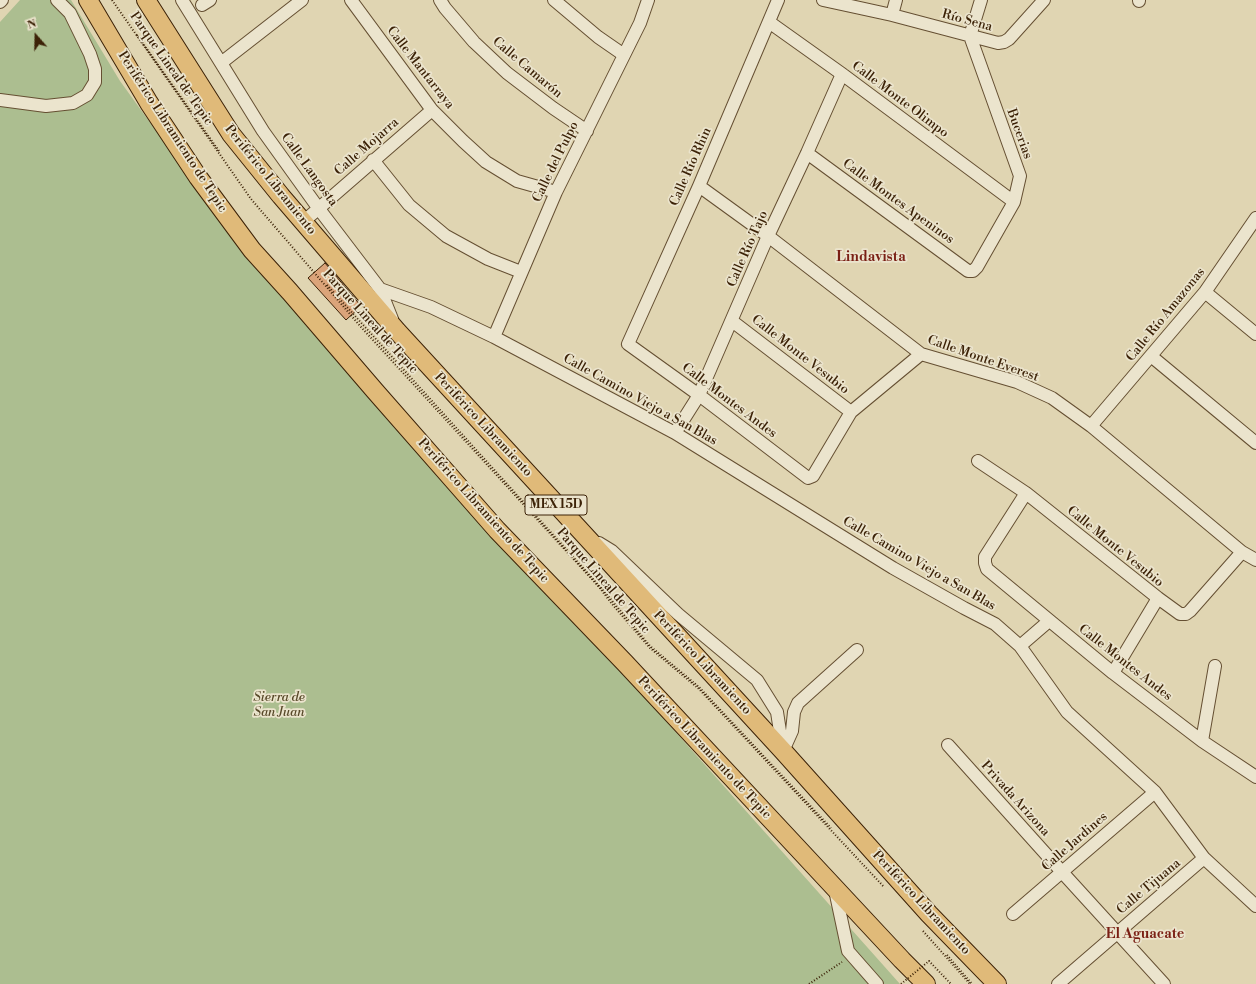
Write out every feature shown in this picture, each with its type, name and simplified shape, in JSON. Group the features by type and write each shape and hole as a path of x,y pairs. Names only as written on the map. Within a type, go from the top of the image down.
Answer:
{"highway":[{"name":"Periférico Libramiento de Tepic","path":"88,0 153,109 198,177 252,250 497,530 630,669 926,984"},
{"name":"Periférico Libramiento","path":"146,0 231,134 303,222 397,331 783,751 929,914 997,984"}],"street":[{"path":"0,100 46,106 73,103 87,95 95,82 95,69 90,54 70,13 57,0"},
{"name":"Calle Langosta","path":"182,0 263,131 318,209 380,289 397,331"},
{"path":"222,63 302,0"},
{"name":"Calle Mantarraya","path":"351,0 432,110 486,162 517,181 556,192"},
{"name":"Calle Camarón","path":"440,0 474,42 507,73 553,108 587,131"},
{"path":"554,0 598,37 624,54"},
{"name":"Calle del Pulpo","path":"494,337 556,192 640,23 648,0"},
{"name":"Calle Río Rhin","path":"628,344 699,186 778,0"},
{"path":"892,15 896,0"},
{"path":"970,36 981,0"},
{"name":"Río Sena","path":"830,1 892,15 998,43 1009,39 1044,0"},
{"name":"Calle Monte Olimpo","path":"769,22 842,74 1014,202"},
{"name":"Bucerias","path":"970,36 1020,176 1014,202 977,267 973,271"},
{"name":"Calle Río Tajo","path":"675,433 699,395 768,236 842,74"},
{"name":"Calle Mojarra","path":"303,222 432,110"},
{"name":"Calle Montes Apeninos","path":"807,153 968,271 973,271"},
{"path":"373,160 409,205 446,236 488,260 521,272"},
{"name":"Calle Monte Everest","path":"699,186 768,236 921,354 1017,382 1052,398 1091,426 1242,552 1256,560"},
{"name":"Calle Río Amazonas","path":"1091,426 1205,292 1256,218"},
{"path":"380,289 431,307 494,337"},
{"path":"1205,292 1256,334"},
{"name":"Calle Monte Vesubio","path":"732,320 851,412"},
{"name":"Calle Camino Viejo a San Blas","path":"494,337 675,433 893,568 995,624 1020,646 1067,712 1155,792 1204,858 1256,906"},
{"name":"Calle Montes Andes","path":"628,344 699,395 808,478 813,476 851,412"},
{"path":"851,412 921,354"},
{"path":"1151,356 1256,444"},
{"name":"Calle Monte Vesubio","path":"978,461 1026,493 1180,614 1186,614 1190,611 1242,552"},
{"name":"Calle Montes Andes","path":"1026,493 985,557 987,569 1114,673 1202,741 1256,777"},
{"path":"578,529 612,551 678,614 757,680 776,712 783,751"},
{"path":"1114,673 1158,598"},
{"path":"1020,646 1049,620"},
{"path":"783,751 792,731 794,712 798,703 857,650"},
{"path":"1202,741 1215,666"},
{"name":"Privada Arizona","path":"948,745 1164,984"},
{"name":"Calle Jardines","path":"1013,914 1155,792"},
{"name":"Calle Tijuana","path":"1058,984 1204,858"},
{"path":"835,887 848,951 877,984"}],"path":[{"name":"Parque Lineal de Tepic","path":"112,0 251,199 361,326 599,587 650,648 698,689 889,891"},
{"path":"135,33 139,36 252,198 304,260"},
{"path":"919,926 971,984"},
{"path":"925,930 971,984"},
{"path":"809,984 852,956"},
{"path":"901,984 929,961 951,984"}],"green space":[{"name":"Sierra de San Juan","path":"20,0 71,0 120,81 180,164 478,510 900,984 0,984 0,22"}],"building":[{"path":"325,263 361,306 346,320 308,278"}],"district":[{"name":"Lindavista","path":"871,258"},
{"name":"El Aguacate","path":"1145,935"}]}
